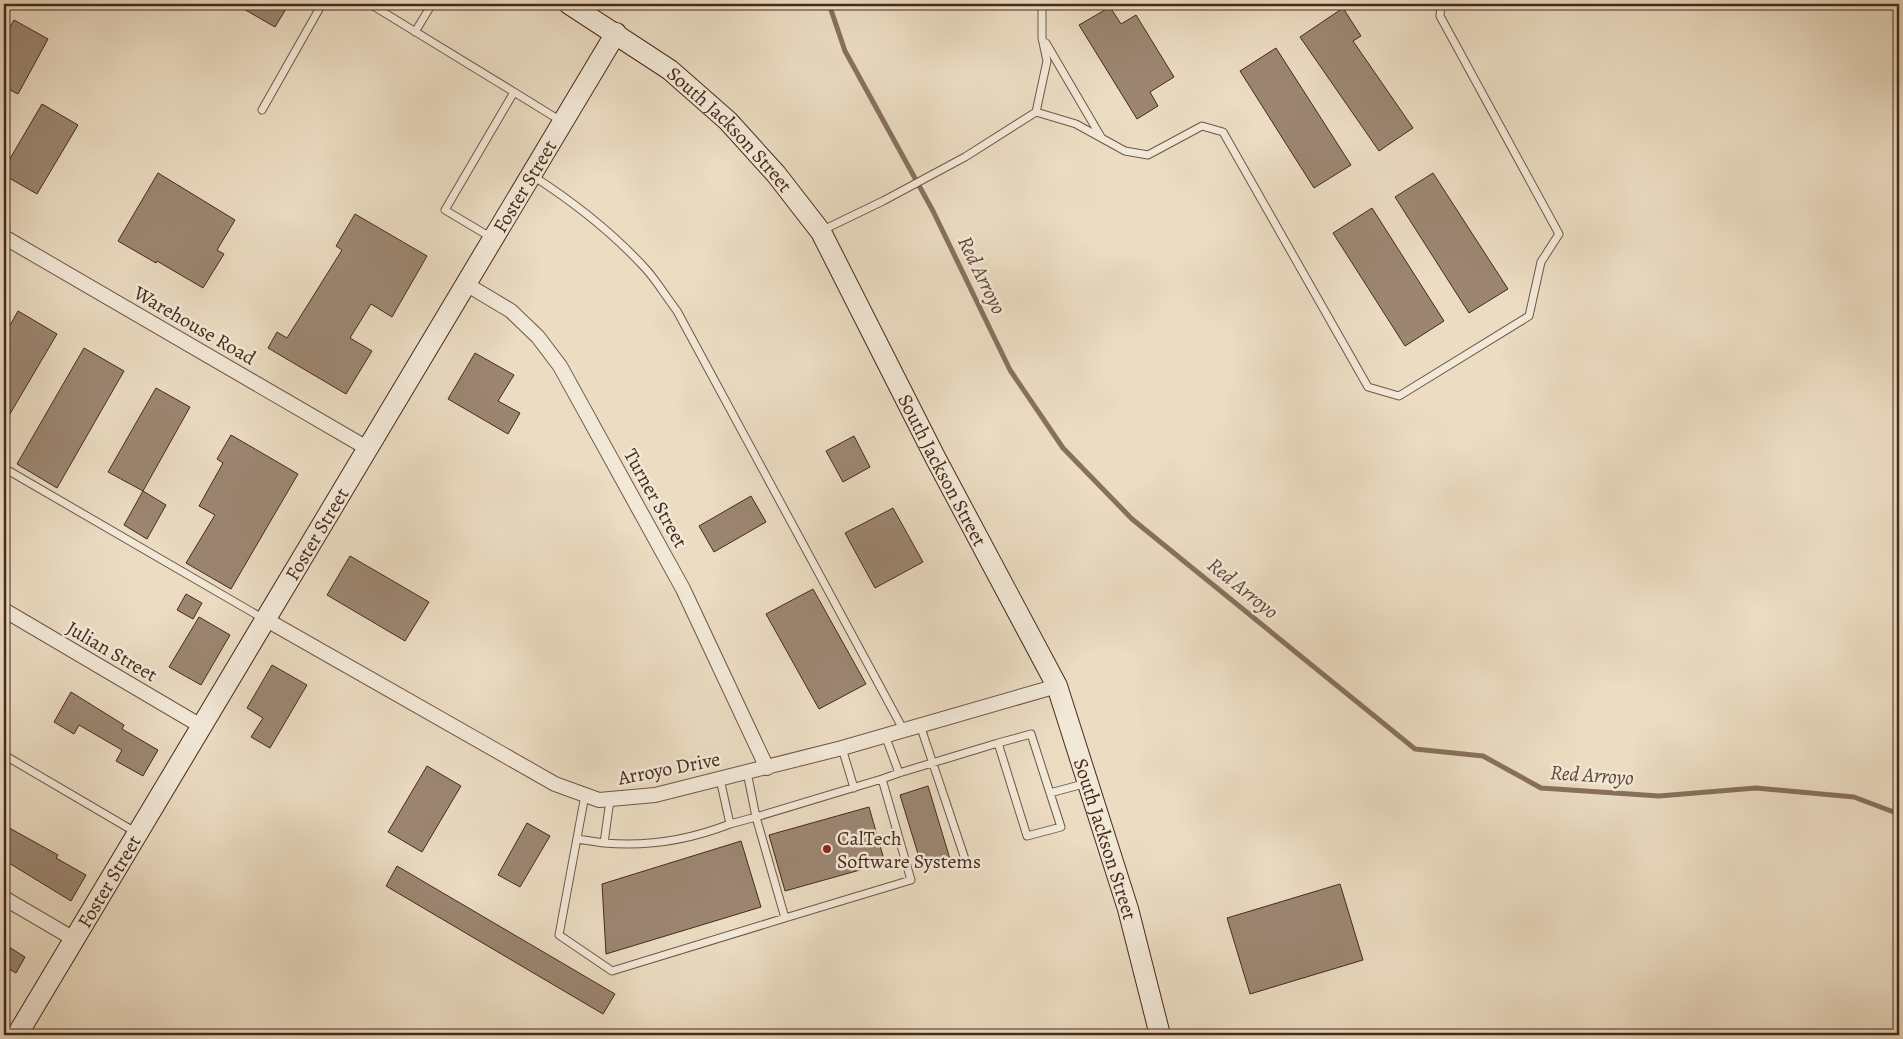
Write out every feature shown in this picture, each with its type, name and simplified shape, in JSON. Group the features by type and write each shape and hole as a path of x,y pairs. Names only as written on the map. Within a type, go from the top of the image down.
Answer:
{"main road":[{"name":"South Jackson Street","path":"569,4 670,70 728,122 776,174 820,232 936,459 1057,686 1128,909 1160,1035"},
{"name":"Foster Street","path":"17,1035 616,33"}],"street":[{"name":"Warehouse Road","path":"4,237 367,448"},
{"name":"Turner Street","path":"466,284 510,311 538,336 560,366 683,590 767,768"},
{"name":"Julian Street","path":"4,610 201,726"},
{"name":"Arroyo Drive","path":"265,619 555,784 599,800 655,795 767,768 1057,686"},
{"path":"4,898 74,939"}],"lane":[{"path":"262,110 322,4"},
{"path":"370,4 562,122"},
{"path":"416,32 432,4"},
{"path":"820,232 883,201 965,156 1036,112 1047,62 1042,38 1042,4"},
{"path":"1036,112 1076,124 1125,151 1148,155 1202,126 1223,132 1368,388 1399,396 1529,316 1541,262 1559,234 1440,16 1441,4"},
{"path":"1042,38 1101,138"},
{"path":"492,238 445,210 514,92"},
{"path":"531,174 573,202 609,232 646,269 677,311 904,729"},
{"path":"4,468 265,619"},
{"path":"920,724 966,862"},
{"path":"885,734 899,773"},
{"path":"577,839 626,845 670,841 702,835 730,824 756,818 934,762 998,743 1031,734 1061,828 1027,836 998,743"},
{"path":"842,748 854,788"},
{"path":"4,755 137,833"},
{"path":"747,772 756,818 785,918"},
{"path":"720,779 730,824"},
{"path":"585,796 559,935 612,971 911,880 882,779"},
{"path":"1050,793 1088,783"},
{"path":"604,843 610,800"}],"building":[{"path":"235,4 289,4 275,27"},
{"path":"1110,7 1121,24 1136,15 1174,77 1150,92 1158,106 1137,119 1079,25"},
{"path":"1343,8 1361,36 1353,41 1413,128 1379,151 1300,37"},
{"path":"14,20 48,39 18,94 4,87 4,38"},
{"path":"1276,48 1351,165 1314,188 1240,71"},
{"path":"42,104 78,125 37,194 4,175 4,169"},
{"path":"158,173 235,220 217,250 224,254 203,288 118,241"},
{"path":"1433,173 1508,289 1469,313 1395,197"},
{"path":"1372,208 1444,321 1405,346 1333,233"},
{"path":"355,214 427,256 392,317 371,304 350,338 372,351 346,394 268,348 277,332 287,338 342,250 336,246"},
{"path":"18,311 57,334 4,424 4,336"},
{"path":"84,348 124,371 57,488 17,464"},
{"path":"475,353 514,375 498,401 520,413 508,434 448,399"},
{"path":"156,388 190,407 143,491 108,472"},
{"path":"231,435 298,474 231,589 186,563 215,515 199,506 223,463 217,459"},
{"path":"854,436 870,467 843,482 826,451"},
{"path":"143,491 166,505 147,539 124,525"},
{"path":"751,496 766,522 714,552 699,526"},
{"path":"893,508 923,562 875,588 845,533"},
{"path":"350,556 429,602 405,641 327,595"},
{"path":"813,589 866,684 819,709 766,614"},
{"path":"186,594 202,603 193,619 177,610"},
{"path":"199,617 230,635 201,685 169,667"},
{"path":"272,665 307,685 270,748 251,737 263,718 247,708"},
{"path":"71,692 124,725 122,729 158,750 143,776 116,761 122,750 79,725 74,734 54,722"},
{"path":"427,766 461,786 422,852 388,832"},
{"path":"928,786 950,859 922,867 900,795"},
{"name":"CalTech Software Systems","path":"869,807 885,863 785,891 769,835"},
{"path":"527,823 550,836 520,887 498,875"},
{"path":"4,825 58,855 56,858 86,875 71,901 4,860"},
{"path":"741,841 761,907 606,954 602,884"},
{"path":"397,866 615,994 603,1014 386,886"},
{"path":"1340,884 1363,960 1250,994 1227,918"},
{"path":"4,944 25,957 16,973 4,966"}],"waterway":[{"name":"Red Arroyo","path":"829,4 845,51 933,211 1010,370 1063,448 1132,519 1415,749 1483,756 1541,788 1659,796 1756,788 1854,797 1899,814"}],"place":[{"name":"CalTech Software Systems","path":"827,849"}]}
